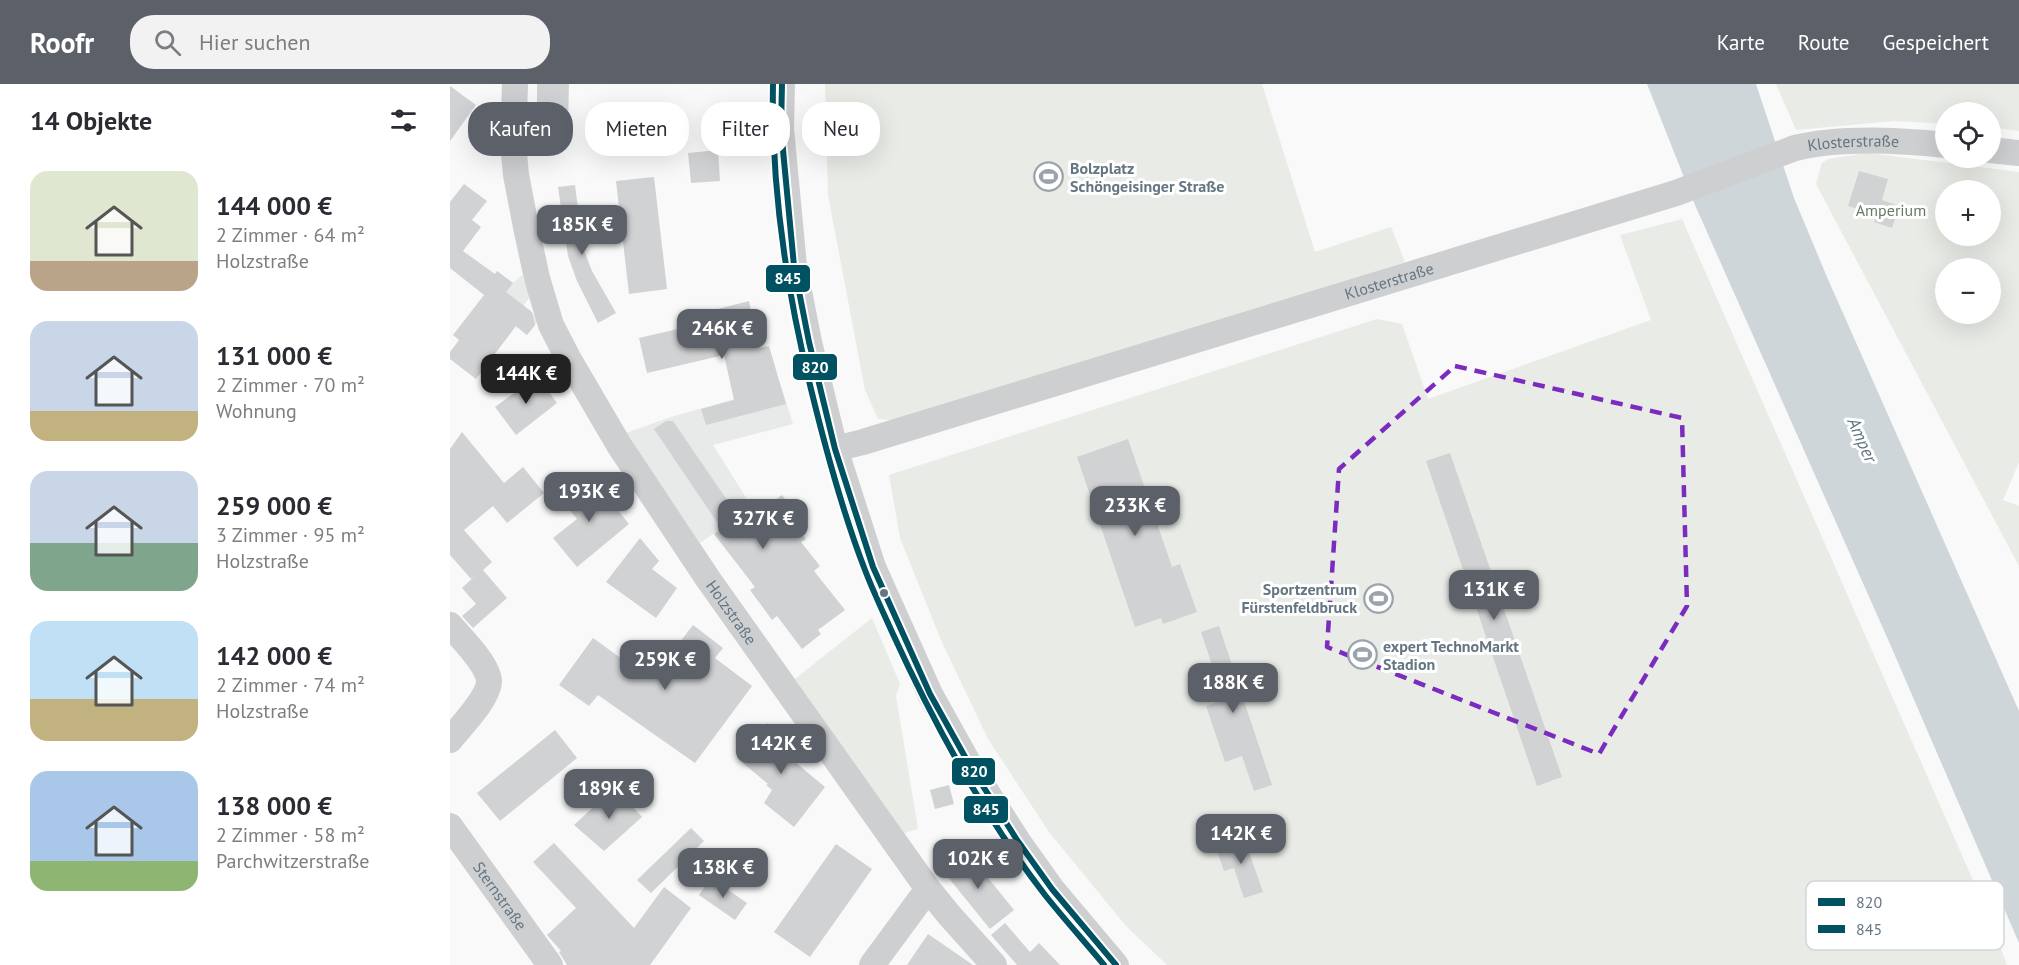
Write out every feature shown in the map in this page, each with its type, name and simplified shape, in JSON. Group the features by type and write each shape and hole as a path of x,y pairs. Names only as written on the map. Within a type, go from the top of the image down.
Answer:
{"street":[{"name":"Holzstraße","path":"515,84 513,143 516,175 537,278 551,325 563,350 615,440 695,560 928,889 993,965"},
{"path":"782,84 781,129 794,266 809,342 836,449 873,567 930,694 969,764 1017,840 1052,889 1116,965"},
{"name":"Klosterstraße","path":"836,449 1689,188 1806,145 1866,141 1935,144"},
{"path":"2001,151 2019,153"},
{"path":"450,625 484,668 489,683 482,701 450,740"},
{"name":"Sternstraße","path":"450,826 550,965"},
{"path":"872,965 928,889"}],"highlighted area":[{"path":"1455,366 1682,418 1687,606 1599,754 1327,647 1339,469"}],"shaded area":[{"path":"497,271 513,283 522,275 530,297 523,306 540,319 527,335 494,309 497,304 481,292"},
{"path":"781,386 793,424 713,445 752,507 700,543 626,433 671,417"}],"green space":[{"path":"825,84 1262,84 1315,252 1391,227 1405,262 906,421 878,419 865,390 828,195 827,156 880,156 880,102 825,102"},
{"path":"1776,84 2019,84 2019,131 2001,128 2001,102 1935,102 1935,123 1895,121 1796,130"},
{"name":"Amperium","path":"1868,153 1935,161 1935,168 1987,168 2019,172 2019,462 2003,500 2019,506 2019,566 1816,184 1822,163 1828,159"},
{"name":"Sportzentrum Fürstenfeldbruck","path":"1682,219 1973,881 1806,881 1806,950 2001,950 2007,965 1167,965 1126,926 1049,832 988,739 941,640 900,538 889,475 1377,319 1402,324 1428,399 1651,320 1620,235"},
{"path":"872,618 900,684 896,696 918,829 904,833 795,679"}],"water":[{"name":"Amper","path":"1647,84 1756,84 1794,198 1827,277 2019,711 2019,943 2004,908 2004,881 1992,881 1695,205"}],"building":[{"path":"537,84 569,84 569,102 537,102"},
{"path":"450,86 472,102 468,102 468,116 450,141"},
{"path":"701,152 701,156 718,156 720,181 691,183 689,153"},
{"path":"1859,171 1888,179 1882,200 1899,206 1892,228 1874,222 1877,215 1848,206"},
{"path":"654,177 667,289 629,294 616,181"},
{"path":"464,184 487,201 472,220 481,227 463,251 495,274 497,271 513,283 506,292 532,312 535,325 527,335 516,326 476,379 450,359 450,352 459,340 453,335 484,295 450,268 450,202"},
{"path":"575,185 583,248 592,271 616,313 598,323 577,281 568,256 558,187"},
{"path":"749,301 759,348 769,346 786,404 706,425 701,409 734,400 724,355 647,373 639,338 716,320 714,310"},
{"path":"537,376 557,403 516,435 495,407"},
{"path":"666,421 673,421 738,516 741,513 747,521 782,495 793,509 786,513 806,539 801,542 820,566 814,571 845,610 818,630 821,634 802,649 777,616 772,620 750,590 755,587 714,534 721,528 654,429"},
{"path":"462,432 504,483 523,467 544,493 507,523 493,506 464,530 492,562 483,570 507,598 473,628 462,616 476,604 462,588 477,574 471,579 450,555 450,449"},
{"path":"1128,439 1172,567 1180,564 1197,612 1163,624 1161,618 1135,627 1077,457"},
{"path":"1450,453 1562,777 1537,786 1426,461"},
{"path":"591,477 629,524 577,567 553,538 577,519 563,502"},
{"path":"640,538 659,561 652,569 677,588 656,618 606,582"},
{"path":"693,625 723,648 715,658 752,686 695,763 598,695 589,706 559,685 593,638 644,675 646,672 653,677"},
{"path":"1219,626 1272,785 1254,791 1242,756 1225,762 1206,706 1224,700 1201,632"},
{"path":"767,723 791,742 783,752 825,787 794,827 764,803 772,790 737,758"},
{"path":"555,730 577,758 500,821 477,793"},
{"path":"949,785 954,804 935,809 930,790"},
{"path":"615,787 642,817 604,851 574,825"},
{"path":"691,828 704,841 651,893 637,880"},
{"path":"1243,835 1263,892 1244,898 1234,868 1224,871 1217,850 1226,847 1224,841"},
{"path":"554,843 634,928 664,887 691,908 650,965 567,965 559,952 561,951 547,935 576,908 533,862"},
{"path":"836,844 872,869 810,957 774,932"},
{"path":"967,852 1014,910 990,929 943,871"},
{"path":"711,878 747,903 735,920 699,895"},
{"path":"1005,923 1030,952 1039,943 1060,965 1017,965 991,935"},
{"path":"928,934 947,947 973,965 907,965"}],"transit line":[{"name":"845","path":"773,84 775,160 782,236 801,348 828,455 865,570 925,701 980,801 1022,865 1104,965"},
{"name":"820","path":"782,84 781,129 794,266 809,342 835,449 873,567 930,694 969,764 1017,840 1052,889 1116,965"}],"place":[{"name":"Bolzplatz Schöngeisinger Straße","path":"1049,177"},
{"name":"Sportzentrum Fürstenfeldbruck","path":"1378,598"},
{"name":"expert TechnoMarkt Stadion","path":"1362,655"}]}
